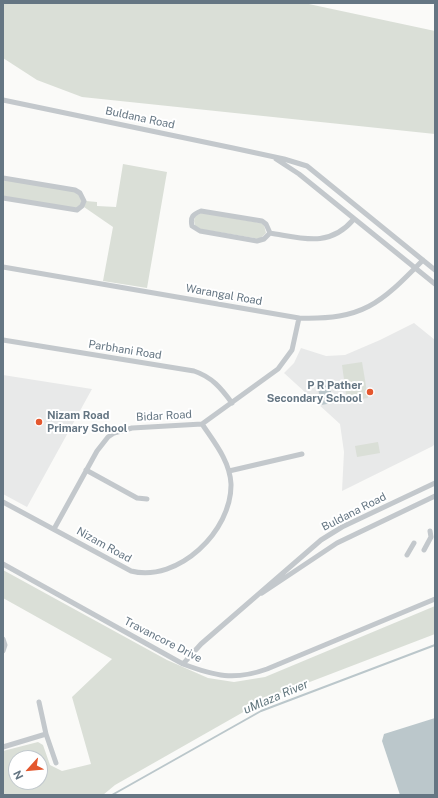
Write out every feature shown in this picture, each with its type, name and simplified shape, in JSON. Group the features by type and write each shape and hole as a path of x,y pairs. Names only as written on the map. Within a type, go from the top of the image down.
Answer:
{"street":[{"name":"Buldana Road","path":"3,100 272,157 307,166 435,270"},
{"name":"Buldana Road","path":"272,157 299,174 353,220 435,284"},
{"path":"3,178 75,190 80,193 84,201 82,206 77,210 3,198"},
{"path":"201,211 262,221 266,224 270,233 264,239 257,241 200,231 192,226 191,220 193,215 201,211"},
{"path":"270,233 306,239 327,239 347,227 353,220"},
{"name":"Warangal Road","path":"3,267 299,318 330,318 357,312 373,306 384,298 423,260"},
{"name":"Bidar Road","path":"54,529 103,442 118,432 132,428 202,424 278,370 286,361 292,350 299,318"},
{"name":"Parbhani Road","path":"3,340 194,371 210,377 232,403"},
{"name":"Nizam Road","path":"3,502 131,571 143,574 167,570 182,563 214,532 225,515 230,500 229,471 218,448 202,424"},
{"path":"229,471 302,454"},
{"path":"86,470 137,498 147,499"},
{"name":"Buldana Road","path":"183,664 201,644 296,560 331,533 435,483"},
{"name":"Buldana Road","path":"252,600 337,543 435,496"},
{"path":"424,550 431,537 430,531"},
{"path":"407,555 414,543"},
{"name":"Travancore Drive","path":"3,564 183,664 218,676 231,677 255,674 435,599"},
{"path":"3,639 5,645 3,650"},
{"path":"39,702 46,734 56,763"},
{"path":"3,747 46,734"}],"shaded area":[{"path":"3,3 304,3 435,31 435,134 82,97 37,80 3,58"},
{"path":"123,164 167,172 147,288 103,281 113,227 84,207 86,201 97,202 97,206 116,207"},
{"path":"3,180 70,190 79,193 83,201 80,206 75,208 3,196"},
{"path":"202,213 261,223 264,225 266,233 260,239 200,229 195,226 194,221 195,216"},
{"name":"P R Pather Secondary School","path":"414,323 435,340 435,443 433,446 342,491 344,452 340,424 284,373 294,363 301,348 326,356 345,355"},
{"path":"362,362 368,398 347,401 342,365"},
{"name":"Nizam Road Primary School","path":"3,375 92,389 27,507 3,494"},
{"path":"329,380 333,403 321,405 317,382"},
{"path":"378,442 380,453 357,457 355,446"},
{"path":"3,570 167,660 208,678 234,682 265,677 435,606 435,634 268,698 115,785 103,795 3,795 3,751 38,742 43,745 45,750 8,750 8,790 48,790 48,759 50,765 62,771 91,764 72,697 112,659 3,598"},
{"path":"435,718 435,795 400,795 382,741 384,734"}],"waterway":[{"name":"uMlaza River","path":"112,795 261,711 435,645"}],"place":[{"name":"P R Pather Secondary School","path":"370,392"},
{"name":"Nizam Road Primary School","path":"39,422"}]}
